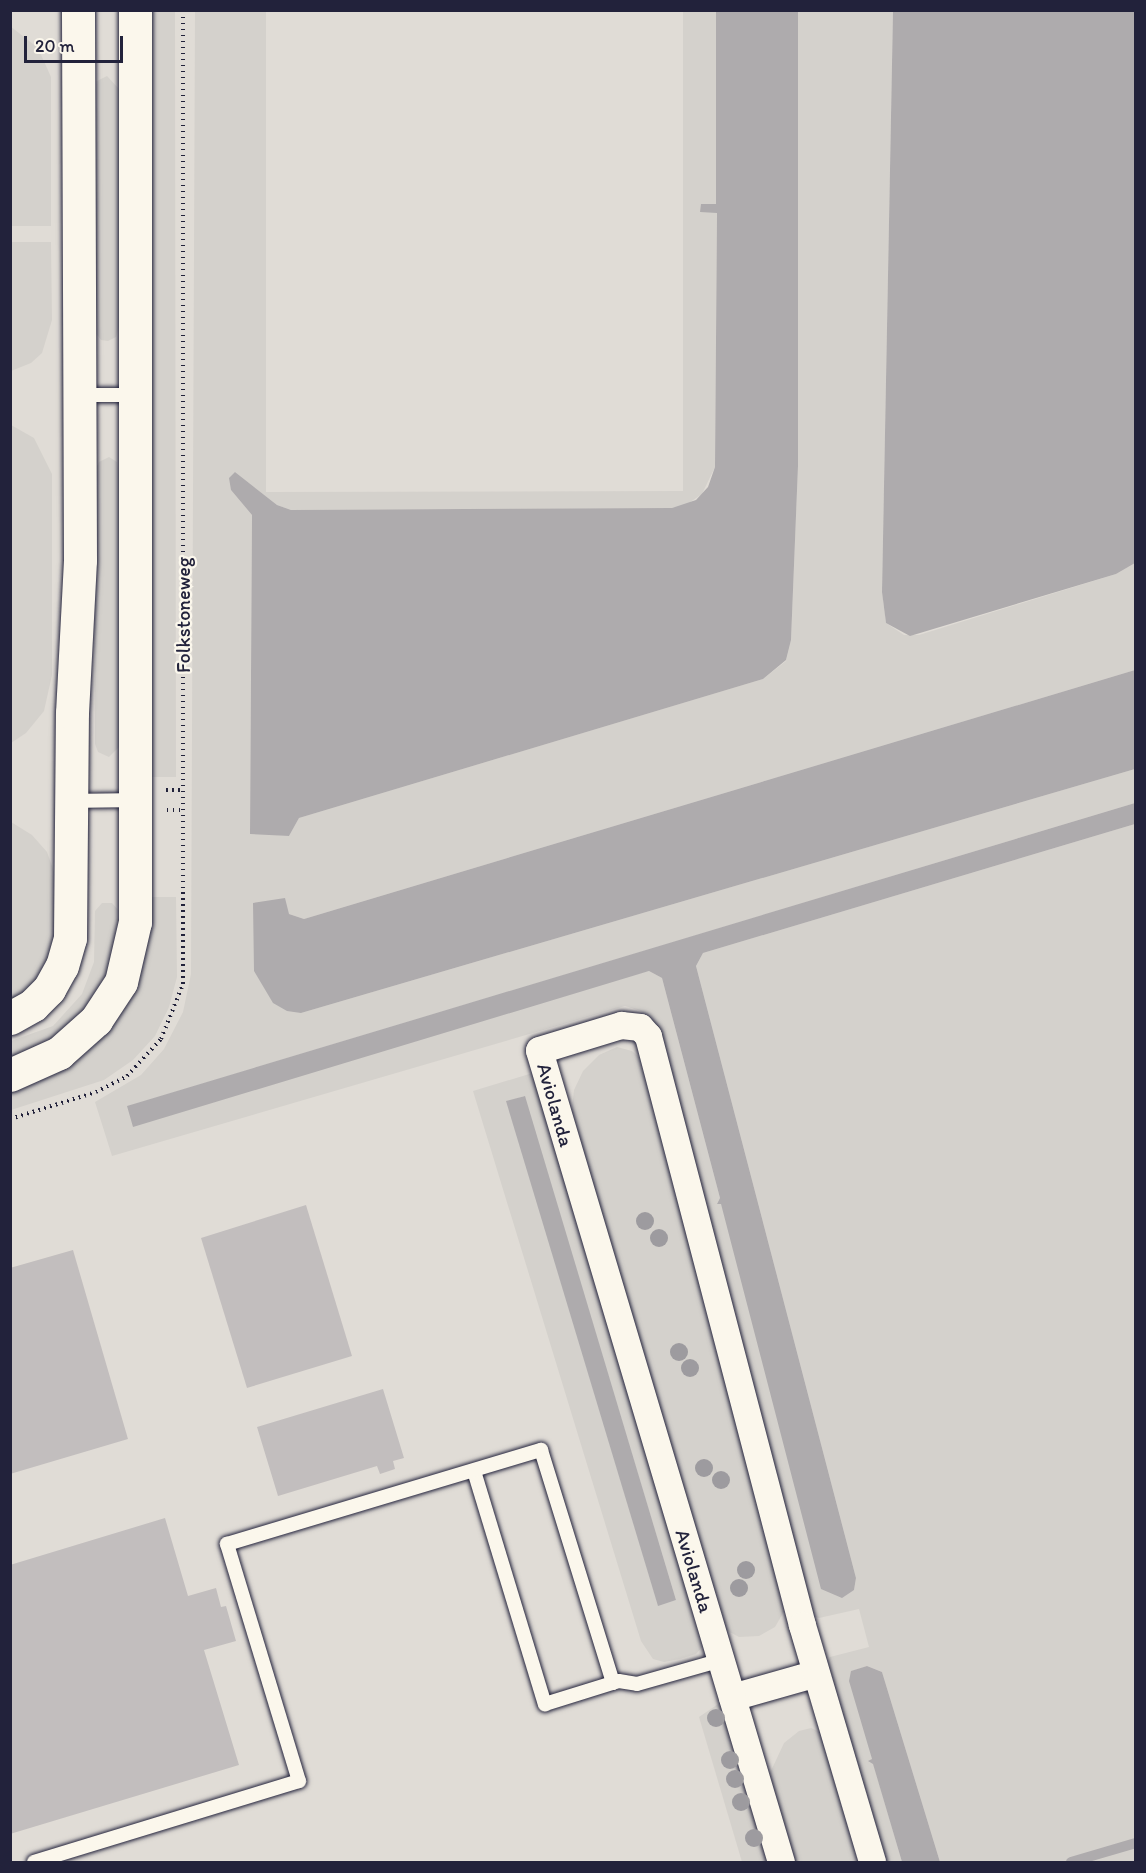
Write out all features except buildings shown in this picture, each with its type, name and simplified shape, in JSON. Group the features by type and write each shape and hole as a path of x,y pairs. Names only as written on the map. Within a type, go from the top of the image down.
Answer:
{"street":[{"path":"10,1018 33,1005 49,989 68,951 80,560 78,10"},
{"path":"10,1075 69,1045 100,1014 121,982 135,922 135,10"},
{"name":"Aviolanda","path":"781,1863 539,1050 621,1025 640,1027 648,1036 816,1673 872,1863"},
{"path":"732,1697 816,1673"}],"lane":[{"path":"79,395 135,395"},
{"path":"72,801 136,800"},
{"path":"34,1863 299,1780 227,1544 541,1450 613,1683"},
{"path":"474,1470 545,1704 613,1683 637,1684 721,1660"}],"path":[{"name":"Folkstoneweg","path":"10,1119 96,1092 127,1076 161,1039 183,984 183,10"}],"shaded area":[{"path":"11,11 1135,11 1135,1862 11,1862"},
{"path":"150,11 175,11 176,777 151,777"},
{"path":"195,11 266,11 266,492 683,491 683,11 716,11 716,204 700,212 717,212 715,467 702,494 686,505 672,508 291,510 277,505 235,472 231,490 252,515 250,833 289,836 299,818 763,679 786,661 791,640 798,466 798,11 893,11 882,592 886,623 904,635 919,635 1116,574 1135,563 1135,670 304,919 289,914 301,1013 1135,769 1135,803 128,1106 649,971 662,978 720,1198 717,1204 721,1203 846,1593 854,1590 856,1578 696,966 703,953 1135,824 1135,1862 940,1862 882,1672 867,1666 852,1671 872,1759 869,1761 873,1763 902,1862 880,1862 825,1666 830,1657 869,1647 859,1609 819,1618 810,1616 652,1024 641,1011 625,1006 112,1156 95,1102 141,1075 164,1049 183,1012 191,974"},
{"path":"716,11 798,11 798,466 791,640 786,660 763,679 299,818 289,836 250,834 252,515 231,490 229,478 235,472 277,505 291,510 672,508 696,500 708,487 715,467 717,213 700,212 701,204 716,204"},
{"path":"893,11 1136,11 1135,563 1116,574 910,636 886,623 882,592"},
{"path":"10,26 38,48 51,77 51,226 11,226"},
{"path":"107,76 119,89 119,327 116,337 108,341 101,340 94,331 94,92 97,81"},
{"path":"11,242 51,242 52,320 42,353 31,363 11,371"},
{"path":"11,425 34,438 52,474 52,675 44,711 26,733 11,743"},
{"path":"109,457 117,462 119,474 119,747 109,757 98,752 95,744 94,473 99,462"},
{"path":"1135,670 1135,769 301,1013 287,1011 273,1003 254,971 253,903 285,898 289,914 304,919"},
{"path":"1135,803 1135,824 703,953 696,966 856,1578 854,1590 842,1598 821,1589 721,1204 717,1204 720,1198 662,978 649,971 133,1127 127,1106"},
{"path":"11,822 32,835 47,852 60,888 51,960 27,990 11,1002"},
{"path":"152,897 176,897 177,977 169,1007 155,1036 133,1060 104,1080 11,1110 10,1084 131,992 147,950"},
{"path":"102,903 112,903 120,912 111,967 72,1028 11,1065 11,1041 53,1026 82,994 94,962 95,911"},
{"path":"617,1047 632,1051 645,1063 786,1608 775,1627 759,1636 739,1637 724,1629 571,1116 574,1090 583,1071 599,1055"},
{"path":"536,1072 704,1645 696,1654 664,1662 653,1659 641,1641 473,1091","holes":["524,1096 676,1600 658,1605 507,1102"]},
{"path":"525,1096 676,1600 658,1606 506,1101"},
{"path":"867,1666 882,1672 940,1862 902,1862 873,1764 868,1761 872,1759 849,1681 851,1671"},
{"path":"724,1700 772,1862 742,1862 699,1717"},
{"path":"811,1728 822,1733 862,1862 791,1862 770,1773 784,1743 799,1731"}],"waterway":[{"path":"1071,1862 1136,1843"}]}
